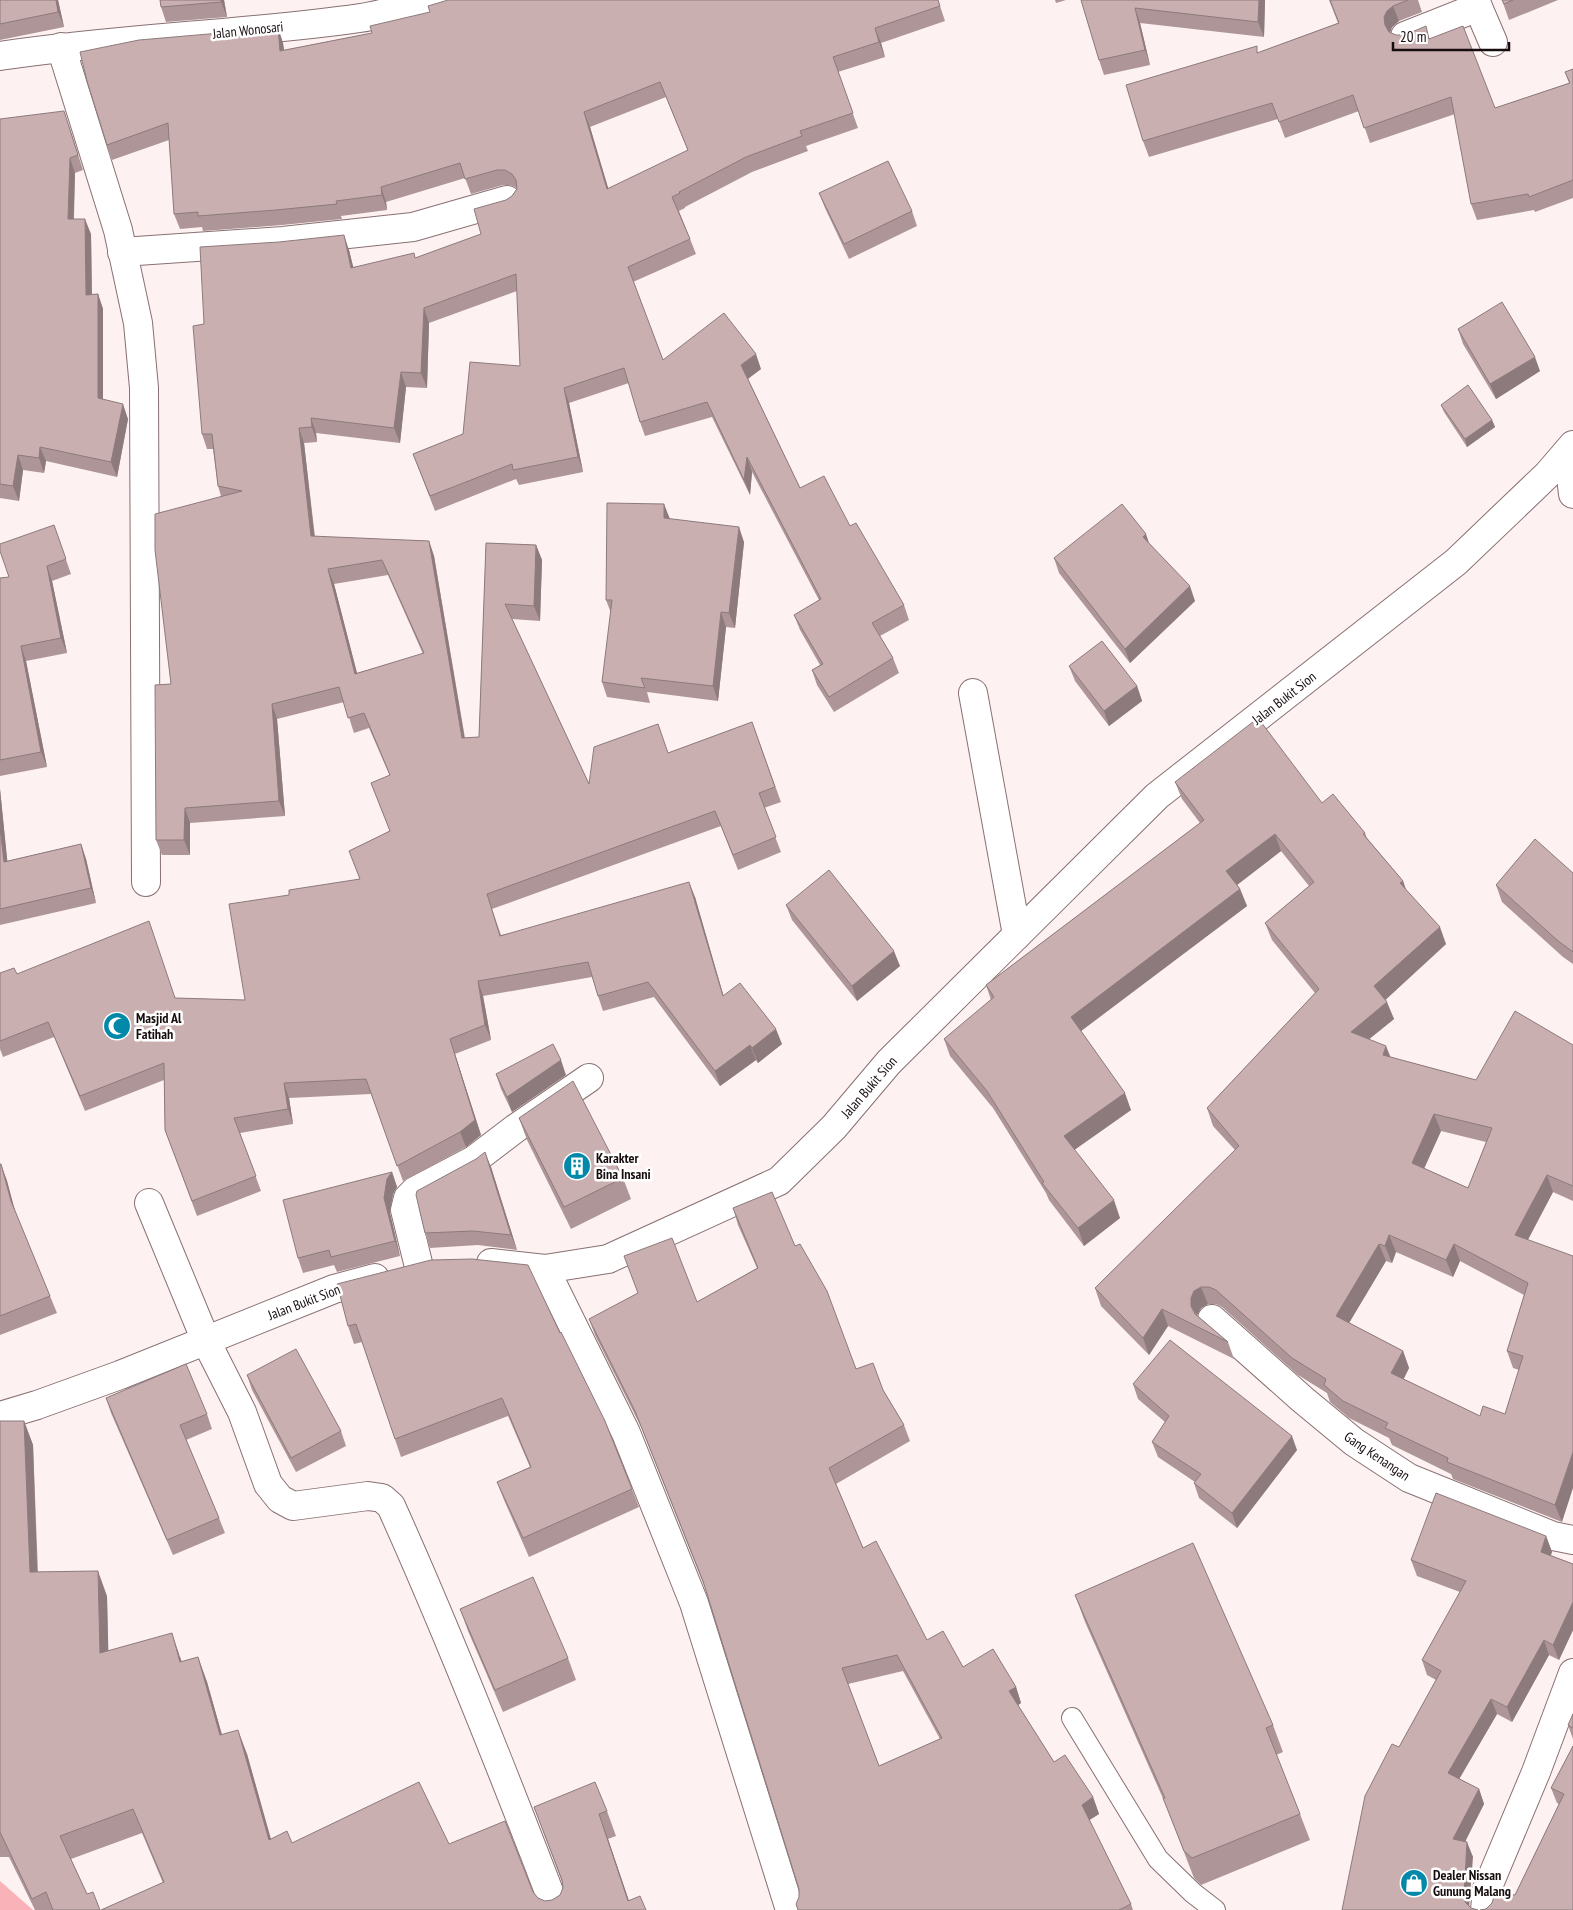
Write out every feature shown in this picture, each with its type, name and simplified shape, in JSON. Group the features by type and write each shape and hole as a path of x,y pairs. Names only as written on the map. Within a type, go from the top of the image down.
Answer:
{"street":[{"name":"Jalan Wonosari","path":"0,56 61,47 129,43 362,18 434,0"},
{"path":"1405,36 1477,4 1493,42"},
{"path":"61,47 118,230 138,323 144,388 146,882"},
{"path":"122,252 283,241 413,227 507,200"},
{"path":"1571,448 1573,494"},
{"name":"Jalan Bukit Sion","path":"0,1416 37,1405 120,1375 334,1289 444,1264 546,1269 608,1260 779,1182 834,1127 889,1062 1157,796 1456,562 1548,474 1571,448"},
{"path":"973,693 1017,934"},
{"path":"444,1264 405,1210 411,1195 425,1185 474,1160 516,1128 589,1078"},
{"path":"149,1203 206,1340 242,1412 268,1484 280,1498 292,1506 368,1496 382,1498 392,1506 435,1603 556,1910"},
{"path":"546,1269 626,1433 694,1602 790,1910"},
{"name":"Gang Kenangan","path":"1212,1319 1302,1399 1354,1442 1409,1478 1554,1536 1573,1540"},
{"path":"1484,1910 1487,1889 1536,1772 1573,1673"}],"lane":[{"path":"1072,1718 1158,1859 1193,1893 1215,1910"}],"shaded area":[{"path":"0,1881 33,1910 0,1910"}],"building":[{"path":"0,0 56,0 58,12 0,24"},
{"path":"160,0 221,0 221,2 161,7"},
{"path":"448,0 938,0 940,6 875,28 879,42 833,57 853,113 800,131 802,136 746,157 679,192 672,197 690,239 628,267 663,360 724,313 756,354 741,365 800,488 824,476 850,526 856,523 904,605 872,623 893,658 829,697 812,670 823,664 794,615 821,599 747,457 744,480 707,402 640,422 624,368 564,388 578,457 513,470 512,464 430,496 413,454 463,434 470,362 520,366 516,274 424,308 421,373 401,372 394,428 311,418 312,427 299,428 311,536 429,541 462,738 479,737 486,543 536,545 534,606 505,604 589,784 594,747 658,724 668,753 752,722 775,787 759,793 776,837 733,855 715,811 487,894 500,936 689,882 723,996 740,983 776,1029 752,1048 750,1045 715,1071 648,982 598,996 588,962 478,981 485,1025 450,1039 475,1120 460,1132 397,1166 366,1079 284,1083 288,1109 234,1118 256,1176 192,1201 165,1130 164,1063 80,1096 48,1022 0,1041 0,973 14,968 17,974 149,921 175,998 245,1000 229,904 289,895 289,890 360,879 349,851 390,831 371,783 390,775 364,713 348,718 339,687 272,704 279,801 185,808 184,840 156,840 155,685 171,684 155,550 155,514 242,491 218,486 212,434 202,434 193,326 204,324 200,247 279,242 344,235 351,268 414,253 415,258 481,234 474,209 506,200 517,189 516,180 512,174 505,170 497,170 465,179 460,163 381,187 382,195 336,201 337,204 198,216 198,212 174,214 168,123 107,145 80,52 139,40 278,28 280,51 372,33 370,26 430,12 428,6","holes":["660,82 688,150 607,189 584,112","382,560 424,653 355,674 328,569"]},
{"path":"1081,0 1259,0 1258,22 1135,8 1145,50 1099,60"},
{"path":"1330,0 1408,0 1393,6 1384,17 1385,25 1389,32 1396,35 1405,35 1426,26 1429,39 1463,26 1495,108 1570,83 1565,72 1573,69 1573,180 1529,197 1528,194 1471,204 1451,97 1364,128 1353,95 1279,122 1272,103 1143,141 1126,85 1257,46 1257,53 1339,23"},
{"path":"1502,0 1513,0 1504,4"},
{"path":"64,111 78,155 70,158 68,219 85,219 86,295 98,294 98,398 123,404 111,462 40,447 39,458 18,455 13,486 0,484 0,119"},
{"path":"888,161 912,211 844,244 819,193"},
{"path":"1502,302 1535,357 1490,384 1458,329"},
{"path":"1468,385 1492,420 1465,439 1441,405"},
{"path":"607,503 664,504 664,518 739,527 729,613 721,612 713,686 641,678 645,688 602,682 612,600 606,600"},
{"path":"1122,504 1146,534 1143,537 1190,586 1125,649 1054,558"},
{"path":"54,525 66,559 47,566 61,638 21,646 41,752 0,760 0,578 9,577 0,551 0,544"},
{"path":"1102,641 1137,686 1104,711 1069,666"},
{"path":"1258,718 1322,803 1333,794 1365,833 1363,834 1403,881 1400,883 1440,927 1374,986 1387,1002 1351,1032 1386,1046 1383,1055 1476,1080 1515,1011 1573,1045 1573,1186 1547,1175 1515,1235 1573,1256 1573,1452 1555,1505 1447,1462 1448,1458 1385,1428 1388,1423 1343,1401 1324,1385 1326,1379 1292,1358 1216,1290 1209,1287 1201,1287 1194,1291 1191,1298 1191,1306 1195,1314 1228,1342 1162,1309 1143,1338 1095,1288 1239,1146 1207,1108 1319,989 1265,923 1314,882 1275,834 1226,871 1240,889 1071,1017 1125,1093 1064,1136 1114,1200 1078,1228 1042,1183 1044,1182 987,1091 944,1039 994,997 986,985 1204,820 1175,782","holes":["1434,1114 1492,1128 1468,1188 1412,1163","1389,1235 1446,1260 1454,1244 1528,1283 1507,1351 1523,1356 1505,1414 1483,1406 1480,1416 1391,1373 1403,1351 1336,1316 1379,1244 1385,1246"]},
{"path":"0,827 4,862 81,844 91,888 0,909"},
{"path":"1535,839 1573,873 1573,952 1496,885"},
{"path":"829,870 894,951 852,986 786,905"},
{"path":"553,1044 561,1060 507,1097 496,1074"},
{"name":"Karakter Bina Insani","path":"573,1081 623,1178 564,1207 519,1118"},
{"path":"485,1152 511,1235 473,1231 425,1233 416,1195 417,1191 476,1159"},
{"path":"0,1164 11,1201 50,1296 0,1316"},
{"path":"392,1172 387,1179 384,1198 395,1241 331,1257 329,1250 298,1258 283,1200"},
{"path":"772,1192 795,1246 800,1244 827,1291 856,1369 873,1363 883,1390 904,1425 829,1468 863,1548 876,1541 927,1640 943,1631 963,1667 993,1649 1016,1687 1009,1691 1054,1762 1065,1755 1093,1797 1082,1805 1131,1904 1119,1910 798,1910 796,1904 799,1897 799,1889 703,1581 635,1411 589,1319 638,1293 624,1256 672,1238 697,1302 758,1268 733,1208","holes":["897,1655 942,1738 879,1766 842,1668"]},
{"path":"472,1259 528,1265 605,1421 632,1489 523,1538 497,1482 531,1467 502,1398 395,1439 356,1324 348,1326 337,1284 431,1260"},
{"path":"1170,1340 1292,1436 1232,1513 1194,1483 1201,1474 1152,1442 1169,1416 1133,1384"},
{"path":"296,1349 341,1431 291,1458 247,1375"},
{"path":"186,1364 207,1414 180,1425 219,1518 167,1540 106,1398"},
{"path":"0,1421 24,1421 30,1572 98,1571 100,1653 172,1633 180,1662 198,1657 220,1735 238,1730 269,1840 287,1831 292,1843 419,1782 449,1844 505,1821 533,1892 538,1898 545,1901 552,1900 560,1895 563,1888 562,1880 534,1807 595,1782 607,1811 599,1814 628,1901 640,1896 646,1910 101,1910 164,1882 133,1809 60,1836 87,1894 93,1892 100,1910 53,1910 46,1892 32,1899 0,1832"},
{"path":"1436,1493 1546,1536 1541,1552 1573,1564 1573,1602 1553,1645 1544,1640 1507,1707 1491,1699 1448,1773 1479,1789 1453,1839 1467,1842 1465,1902 1471,1908 1478,1910 1342,1910 1365,1796 1392,1744 1399,1747 1441,1671 1422,1660 1466,1581 1411,1560"},
{"path":"1193,1543 1273,1725 1266,1728 1300,1814 1192,1858 1184,1851 1163,1798 1165,1798 1075,1595"},
{"path":"533,1577 568,1658 495,1690 460,1609"},
{"path":"1573,1714 1573,1728 1568,1725"},
{"path":"1573,1746 1573,1910 1480,1910 1486,1909 1492,1903 1495,1893 1515,1895 1564,1794 1551,1788"}],"place":[{"name":"Masjid Al Fatihah","path":"117,1026"},
{"name":"Karakter Bina Insani","path":"577,1166"},
{"name":"Dealer Nissan Gunung Malang","path":"1414,1883"}]}
